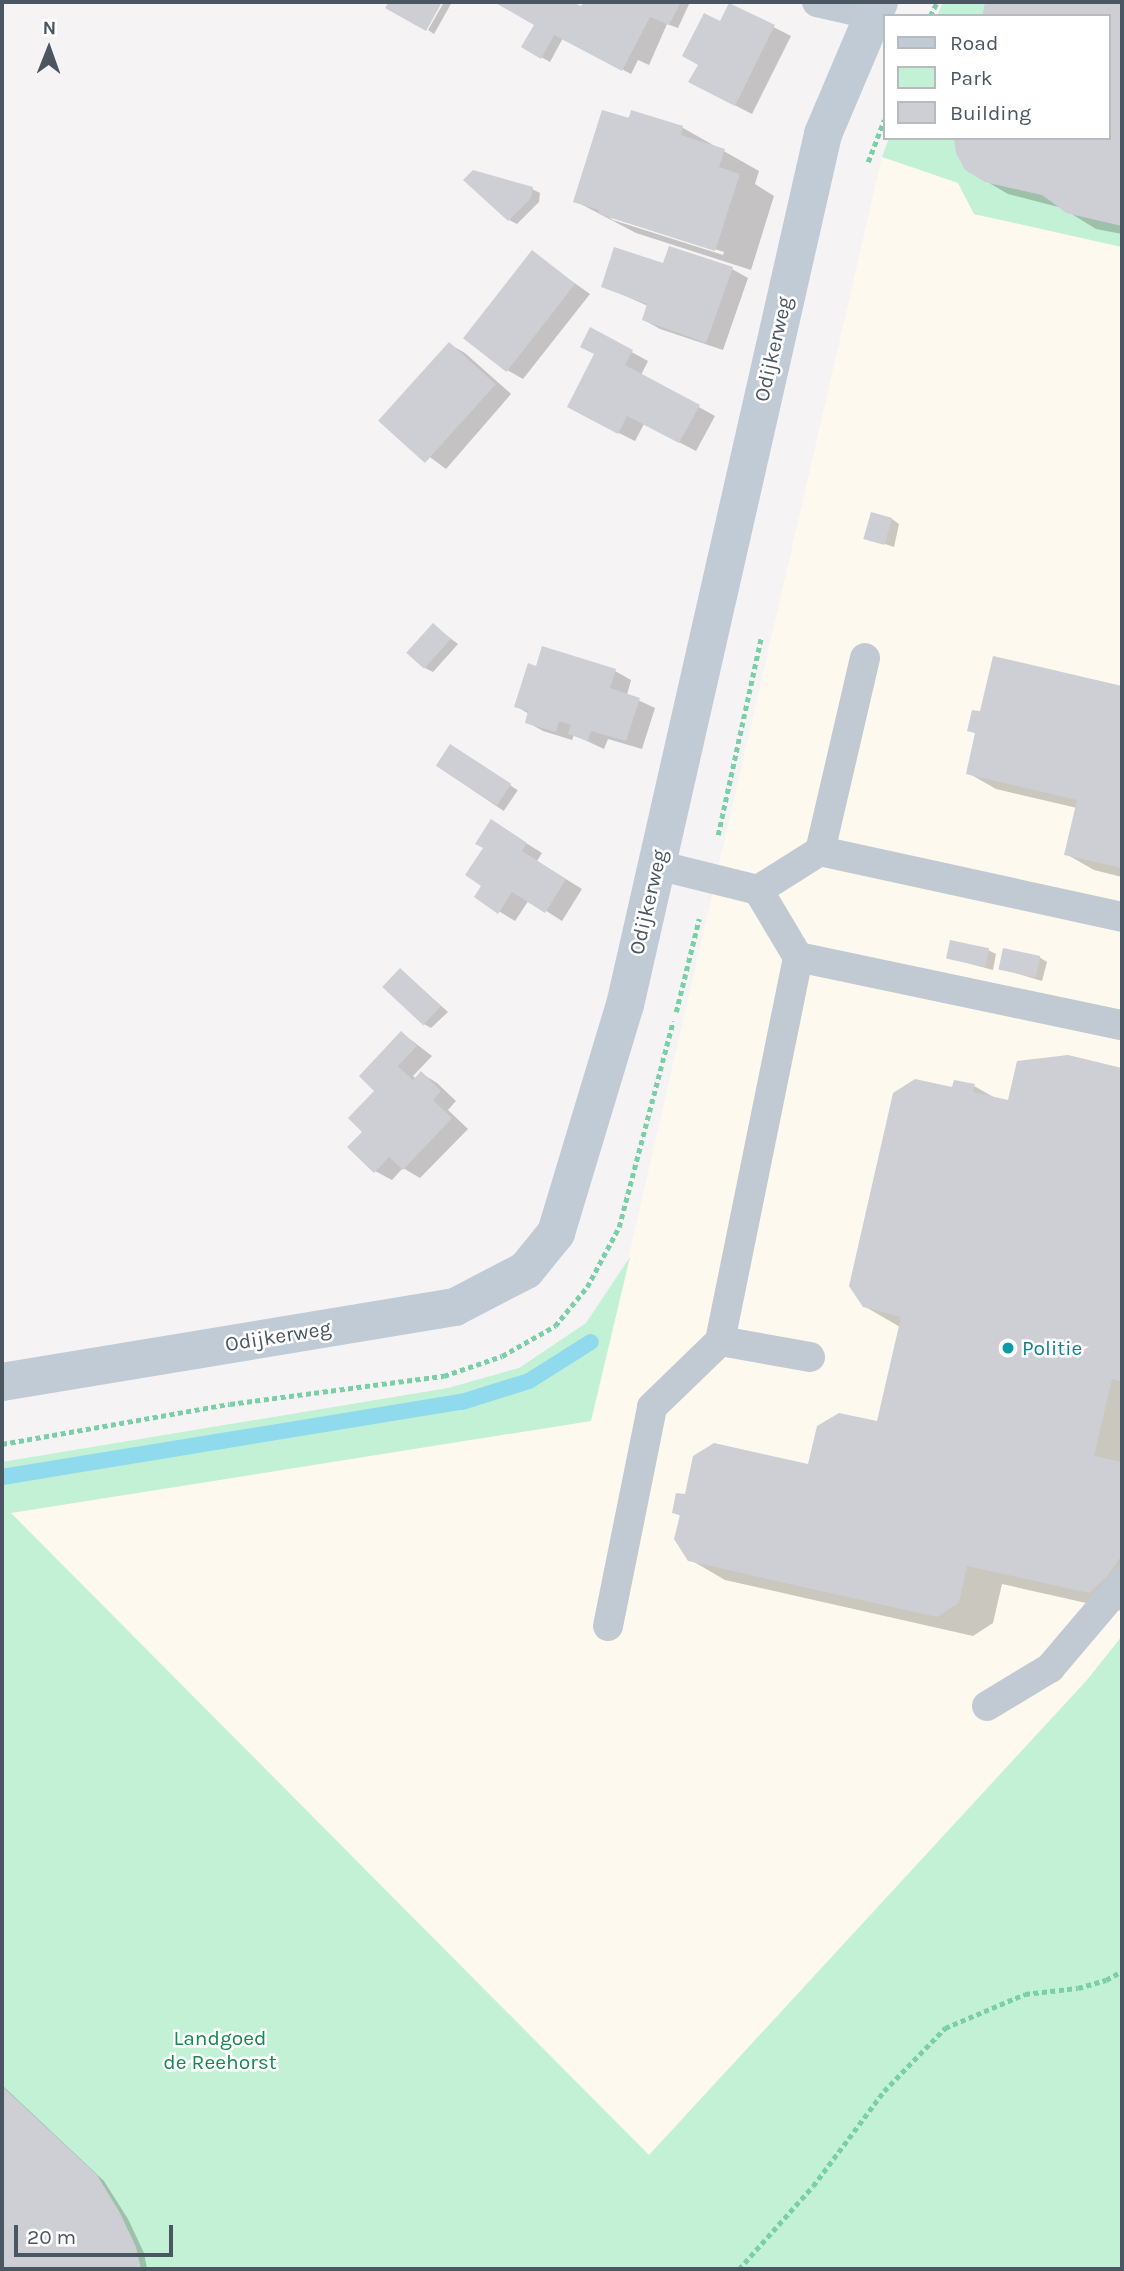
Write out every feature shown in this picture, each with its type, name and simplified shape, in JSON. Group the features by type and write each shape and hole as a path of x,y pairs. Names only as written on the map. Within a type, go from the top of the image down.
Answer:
{"street":[{"name":"Odijkerweg","path":"2,1382 455,1307 526,1270 556,1233 625,1005 823,134 877,8"}],"lane":[{"path":"817,2 877,8"},
{"path":"820,852 865,658"},
{"path":"758,890 820,852 1122,917"},
{"path":"608,1626 652,1407 720,1341 798,957 758,890 657,864"},
{"path":"798,957 1122,1025"},
{"path":"720,1341 810,1357"},
{"path":"987,1706 1051,1668 1122,1583"}],"path":[{"path":"738,2269 813,2186 884,2091 945,2028 1025,1994 1078,1988 1106,1980 1122,1971"}],"shaded area":[{"path":"882,157 955,177 974,214 1122,247 1122,1636 1087,1680 649,2155 10,1513 591,1420"}],"green space":[{"path":"943,2 985,2 982,14 938,14"},
{"path":"888,140 963,140 988,183 1041,195 1068,213 1122,226 1122,247 974,214 958,183 882,157"},
{"name":"Landgoed de Reehorst","path":"630,1257 591,1421 11,1513 649,2155 1087,1680 1122,1636 1122,2269 2,2269 2,1462 448,1388 519,1368 586,1323"}],"building":[{"path":"389,2 442,2 426,31 385,8"},
{"path":"494,2 572,2 581,6 584,2 681,2 669,25 650,17 622,71 554,35 541,59 521,47 534,25"},
{"path":"985,2 1122,2 1122,226 1066,213 1043,195 985,182 965,170 956,153 954,140 1110,140 1110,14 982,14"},
{"path":"729,3 775,25 735,106 688,82 698,65 682,56 704,13 720,21"},
{"path":"602,110 629,118 631,110 683,126 681,135 725,149 719,167 740,174 715,251 599,214 599,210 573,202"},
{"path":"473,170 533,187 531,198 508,221 463,180"},
{"path":"669,246 733,267 706,343 642,320 647,304 601,287 614,247 663,263"},
{"path":"532,250 575,284 506,372 463,338"},
{"path":"590,327 633,350 625,365 700,405 679,443 627,416 618,434 567,407 594,354 580,347"},
{"path":"449,342 496,384 425,463 378,421"},
{"path":"871,512 892,518 884,545 863,539"},
{"path":"433,623 451,639 424,669 406,653"},
{"path":"542,646 616,669 610,688 640,698 626,741 591,731 588,741 568,734 571,725 559,721 556,732 525,723 528,711 514,707 528,663 536,666"},
{"path":"993,656 1122,686 1122,868 1064,855 1077,800 966,774 975,733 967,731 972,710 980,711"},
{"path":"450,744 511,784 497,806 436,766"},
{"path":"491,819 527,843 522,851 566,879 545,913 512,892 498,914 474,897 481,886 465,875 483,848 475,844"},
{"path":"950,940 989,948 985,967 946,959"},
{"path":"1003,948 1040,956 1036,977 998,970"},
{"path":"400,968 441,1006 423,1025 382,987"},
{"path":"401,1031 417,1046 398,1066 413,1080 421,1071 441,1091 433,1100 452,1118 403,1170 389,1157 374,1173 347,1147 362,1132 348,1118 374,1091 359,1076"},
{"name":"Politie","path":"1068,1055 1122,1068 1122,1382 1112,1379 1094,1456 1122,1462 1122,1555 1107,1576 1089,1593 967,1566 959,1603 937,1617 688,1561 674,1539 680,1515 672,1513 676,1493 685,1494 693,1456 714,1443 808,1464 817,1426 839,1413 877,1421 901,1317 863,1307 849,1286 893,1093 915,1079 952,1087 954,1080 975,1084 973,1092 1008,1100 1017,1061"},
{"path":"2,2086 97,2175 120,2213 136,2247 141,2269 2,2269"}],"waterway":[{"path":"2,1477 462,1402 529,1381 591,1342"}],"place":[{"name":"Politie","path":"1008,1348"}]}
